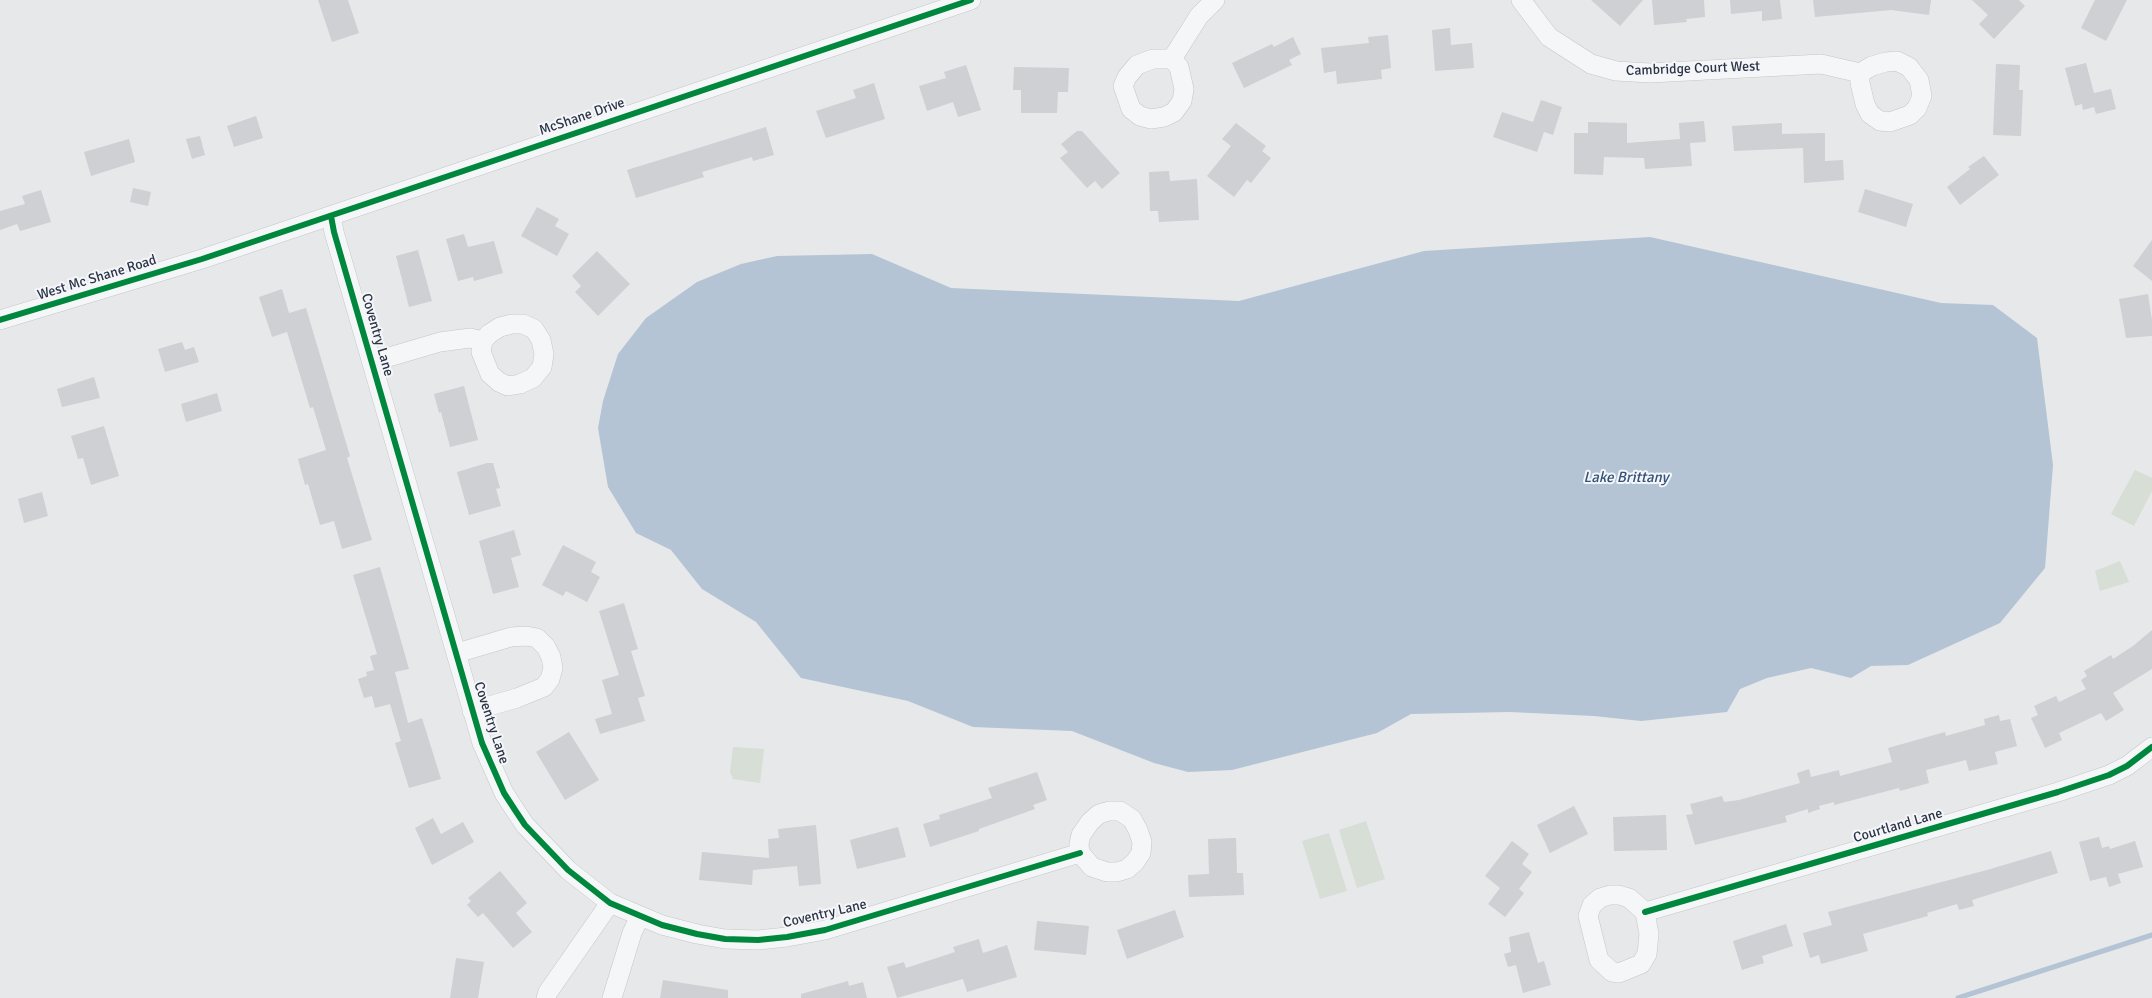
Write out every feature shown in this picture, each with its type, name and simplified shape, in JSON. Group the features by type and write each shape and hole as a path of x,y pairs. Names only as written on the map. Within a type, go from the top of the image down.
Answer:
{"street":[{"name":"McShane Drive","path":"202,258 971,0"},
{"path":"1172,59 1199,16 1215,0"},
{"name":"Cambridge Court West","path":"1521,0 1549,37 1591,64 1616,71 1650,74 1821,64 1836,66 1860,74"},
{"name":"Coventry Lane","path":"331,216 472,711 492,769 504,793 525,825 554,857 610,903 662,925 725,939 758,940 825,930 1080,853"},
{"name":"West Mc Shane Road","path":"0,320 202,258"},
{"path":"372,362 440,342 470,338 483,341"},
{"path":"457,653 512,637 526,636 537,638 546,646 551,657 553,668 550,679 544,687 517,698 472,711"},
{"name":"Courtland Lane","path":"1645,912 2058,792 2108,775 2127,766 2152,747"},
{"path":"546,998 548,992 610,903"},
{"path":"612,998 632,932 640,916"}],"shaded area":[{"path":"2135,470 2152,478 2152,491 2134,526 2111,514"},
{"path":"2120,561 2129,582 2100,591 2095,571"},
{"path":"733,747 764,749 760,783 733,779 730,772"},
{"path":"1366,821 1385,879 1357,888 1339,830"},
{"path":"1329,833 1347,891 1320,899 1302,841"}],"water":[{"name":"Lake Brittany","path":"1650,237 1941,303 1993,305 2037,338 2053,465 2045,568 2000,623 1908,665 1871,666 1851,678 1811,668 1767,678 1740,689 1727,712 1641,721 1594,716 1510,712 1411,714 1377,733 1232,770 1188,772 1154,763 1072,731 973,727 908,701 801,678 756,622 702,589 671,550 636,533 608,487 598,428 603,401 618,354 646,318 697,282 741,264 777,256 872,254 951,288 1239,301 1424,251"}],"building":[{"path":"318,0 348,0 359,33 332,42"},
{"path":"1591,0 1643,0 1620,26"},
{"path":"1652,0 1704,0 1705,17 1686,19 1687,22 1654,25"},
{"path":"1730,0 1780,0 1782,19 1762,21 1762,11 1731,14"},
{"path":"1813,0 1931,0 1929,15 1891,10 1815,17"},
{"path":"1972,0 2019,0 2025,6 1994,39 1979,24 1988,15"},
{"path":"2095,0 2127,0 2106,41 2081,28"},
{"path":"1450,28 1451,45 1472,43 1474,68 1435,71 1432,30"},
{"path":"1388,35 1391,68 1381,70 1382,79 1337,84 1336,71 1324,73 1321,48 1369,43 1368,37"},
{"path":"1293,37 1301,54 1289,60 1292,65 1244,88 1232,63 1272,44 1274,47"},
{"path":"2086,63 2094,93 2111,89 2116,109 2096,114 2094,107 2083,110 2082,104 2075,106 2065,68"},
{"path":"1996,64 2020,65 2019,90 2023,90 2021,136 1993,135"},
{"path":"966,65 981,110 958,117 953,102 927,111 919,86 946,78 944,72"},
{"path":"1014,67 1069,68 1068,92 1058,92 1057,113 1021,113 1021,90 1013,90"},
{"path":"874,83 885,119 826,138 816,111 856,98 853,90"},
{"path":"1541,100 1562,107 1553,135 1544,132 1537,152 1493,137 1502,112 1533,122"},
{"path":"256,116 263,138 234,147 227,126"},
{"path":"1704,121 1706,142 1690,143 1692,166 1645,169 1644,158 1604,157 1603,175 1574,174 1574,133 1588,133 1588,122 1627,123 1627,143 1680,139 1679,123"},
{"path":"1236,123 1266,146 1262,151 1271,158 1251,183 1247,180 1234,197 1207,176 1231,146 1222,139"},
{"path":"1782,123 1782,134 1825,133 1825,161 1843,160 1844,180 1804,183 1803,148 1734,151 1732,126"},
{"path":"766,127 774,155 753,161 752,157 702,172 704,177 636,198 627,170"},
{"path":"1077,131 1082,131 1120,173 1102,189 1095,181 1087,188 1060,158 1068,152 1061,144"},
{"path":"200,136 205,155 192,159 186,139"},
{"path":"129,139 135,162 91,176 84,152"},
{"path":"1984,156 1999,175 1960,205 1947,187 1970,169 1968,167"},
{"path":"1169,171 1170,181 1197,179 1199,220 1159,222 1158,211 1150,211 1149,172"},
{"path":"133,188 151,192 148,206 130,202"},
{"path":"1865,189 1913,204 1906,227 1858,212"},
{"path":"41,190 51,222 20,231 17,224 0,230 0,211 25,204 22,196"},
{"path":"537,207 559,219 555,226 569,234 557,256 521,236"},
{"path":"464,234 468,247 494,241 503,273 474,281 473,277 458,281 446,239"},
{"path":"2152,240 2152,281 2133,266"},
{"path":"418,250 432,301 409,307 396,256"},
{"path":"597,251 630,284 598,316 575,292 581,286 572,276"},
{"path":"282,289 289,313 306,308 350,456 347,458 372,540 342,549 334,521 320,525 308,484 305,485 298,459 326,450 313,407 310,408 287,332 272,337 259,297"},
{"path":"2148,294 2152,320 2152,336 2126,338 2119,299"},
{"path":"182,342 185,350 194,347 199,362 165,372 158,349"},
{"path":"94,377 100,398 62,407 57,389"},
{"path":"464,386 478,440 450,447 434,394"},
{"path":"217,393 222,411 186,422 181,404"},
{"path":"104,426 119,476 91,485 83,458 78,459 71,436"},
{"path":"493,463 500,488 496,489 501,506 469,515 457,472"},
{"path":"42,492 48,516 24,523 18,499"},
{"path":"514,530 521,555 511,558 519,587 493,594 479,541"},
{"path":"563,545 596,562 591,572 600,577 587,602 566,591 563,596 542,585"},
{"path":"380,567 409,669 395,672 408,723 422,718 441,779 409,788 395,743 401,741 390,704 375,708 372,696 364,698 358,679 367,676 366,672 374,670 370,656 377,654 353,575"},
{"path":"624,603 638,649 631,651 645,696 638,698 645,721 600,734 595,719 612,714 602,680 619,675 599,611"},
{"path":"2152,630 2152,669 2113,693 2124,710 2106,721 2101,713 2059,733 2062,740 2045,748 2031,718 2038,715 2034,706 2056,696 2059,702 2086,689 2081,680 2087,676 2084,671 2111,655 2113,659 2133,646"},
{"path":"1999,715 2000,721 2010,719 2017,746 1995,752 1998,764 1969,771 1966,760 1926,770 1929,783 1900,791 1899,788 1834,805 1834,802 1819,806 1820,809 1808,813 1808,809 1785,816 1787,822 1695,845 1686,815 1693,814 1690,804 1722,796 1724,802 1739,800 1800,783 1797,773 1809,769 1811,777 1839,770 1840,776 1892,762 1888,748 1945,732 1946,736 1985,725 1984,719"},
{"path":"569,732 599,780 565,800 536,752"},
{"path":"1037,772 1047,800 1033,805 1035,809 979,829 979,831 930,847 923,824 940,819 939,815 992,798 988,788"},
{"path":"1574,806 1588,834 1550,853 1537,825"},
{"path":"1666,815 1667,850 1614,851 1613,817"},
{"path":"433,818 441,834 463,822 474,842 432,865 415,828"},
{"path":"816,825 821,884 799,886 797,866 753,870 752,885 699,880 702,852 769,858 768,839 779,838 778,829"},
{"path":"898,827 906,857 857,869 850,840"},
{"path":"2099,837 2102,848 2109,846 2110,849 2135,841 2143,867 2118,874 2121,883 2109,887 2106,877 2090,881 2079,842"},
{"path":"1236,838 1237,873 1243,873 1244,895 1189,897 1188,875 1209,874 1208,839"},
{"path":"1512,841 1529,854 1522,864 1532,872 1519,889 1524,893 1505,917 1488,904 1500,888 1485,876"},
{"path":"2051,851 2058,873 1972,900 1974,906 1959,910 1957,904 1927,913 1928,916 1863,934 1868,951 1821,964 1819,955 1810,958 1803,933 1832,925 1828,912"},
{"path":"500,871 527,903 516,913 532,932 513,948 483,913 478,917 467,905 471,901 468,898"},
{"path":"1175,910 1184,937 1127,959 1117,930"},
{"path":"1037,921 1089,926 1086,955 1034,950"},
{"path":"1786,924 1793,946 1762,956 1764,963 1742,970 1733,941"},
{"path":"1529,932 1538,963 1544,961 1551,985 1523,993 1516,965 1508,967 1504,954 1511,952 1509,937"},
{"path":"979,939 983,953 1007,945 1017,977 967,992 963,979 897,998 887,967 904,962 906,968 955,952 953,947"},
{"path":"456,958 484,962 478,998 450,998"},
{"path":"663,980 728,990 728,998 660,998"},
{"path":"848,981 849,986 863,982 867,998 801,998 801,994"}],"waterway":[{"path":"1958,998 2152,935"}],"cycle path":[{"path":"0,320 202,259 971,0"},
{"path":"331,216 334,232 482,743 504,793 525,825 568,870 610,903 662,925 725,939 758,940 825,930 1080,853"},
{"path":"1645,912 2058,792 2109,775 2127,766 2152,747"}]}
